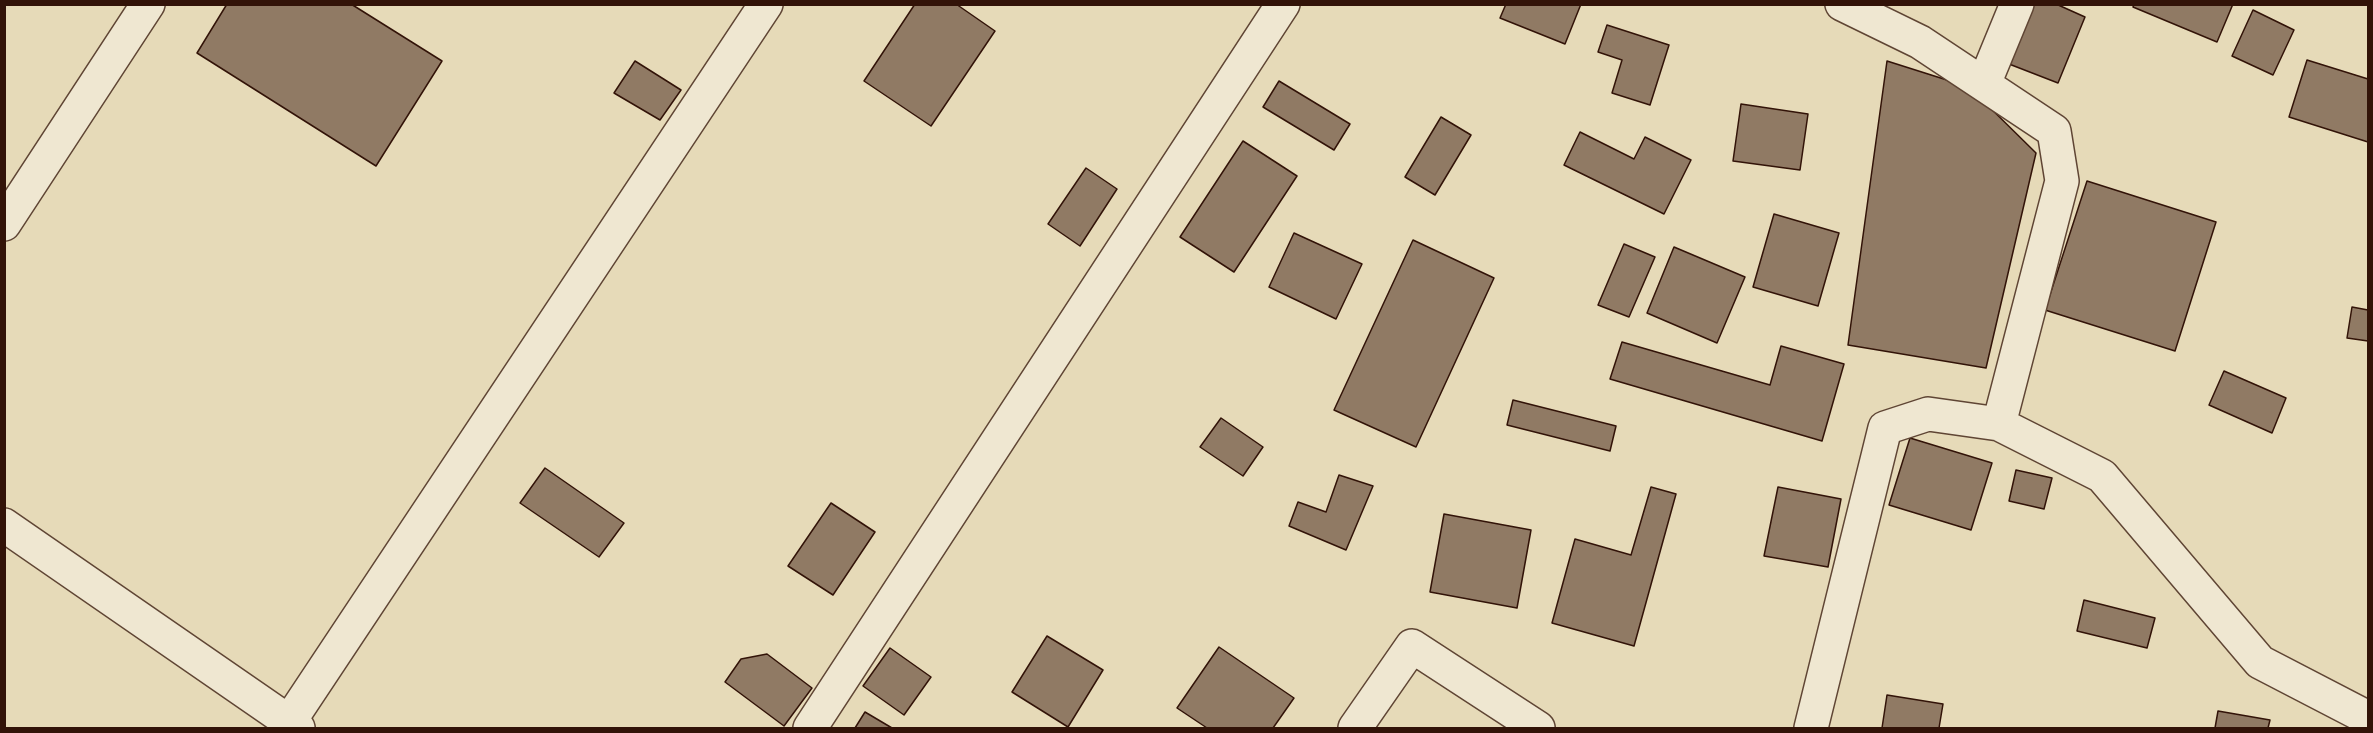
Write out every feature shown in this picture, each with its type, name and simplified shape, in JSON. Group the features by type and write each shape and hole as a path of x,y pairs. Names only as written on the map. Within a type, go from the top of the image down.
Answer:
{"street":[{"path":"4,224 148,4"},
{"path":"4,525 291,726 766,4"},
{"path":"810,729 1283,4"},
{"path":"1842,4 1920,42 2054,130 2062,181 1999,424"},
{"path":"1984,84 2017,4"},
{"path":"1810,729 1885,428 1928,414 1999,424 2102,476 2260,662 2368,718"},
{"path":"1355,729 1412,645 1538,729"}],"building":[{"path":"227,4 351,4 442,61 376,166 197,53"},
{"path":"915,4 956,4 995,31 931,126 864,81"},
{"path":"1506,4 1581,4 1565,44 1500,18"},
{"path":"2033,4 2056,4 2085,17 2058,83 2009,64"},
{"path":"2134,4 2233,4 2217,42 2133,7"},
{"path":"2253,10 2294,30 2273,75 2232,56"},
{"path":"1607,25 1669,45 1650,105 1612,93 1622,60 1598,52"},
{"path":"2307,60 2368,79 2368,142 2289,117"},
{"path":"635,61 681,90 660,120 614,93"},
{"path":"1887,61 1969,87 2036,153 1986,368 1848,345"},
{"path":"1279,81 1350,124 1334,150 1263,107"},
{"path":"1741,104 1808,114 1800,170 1733,161"},
{"path":"1441,117 1471,135 1435,195 1405,177"},
{"path":"1580,132 1634,159 1645,137 1691,160 1664,214 1564,165"},
{"path":"1243,141 1297,176 1234,272 1180,237"},
{"path":"1086,168 1117,189 1080,246 1048,224"},
{"path":"2087,181 2216,222 2175,351 2045,310"},
{"path":"1774,214 1839,233 1818,306 1753,287"},
{"path":"1294,233 1362,264 1336,319 1269,287"},
{"path":"1413,240 1494,278 1416,447 1334,410"},
{"path":"1624,244 1655,257 1629,317 1598,305"},
{"path":"1674,247 1745,277 1717,343 1647,313"},
{"path":"2352,307 2368,310 2368,341 2347,338"},
{"path":"1622,342 1770,385 1781,346 1844,364 1822,441 1610,379"},
{"path":"2224,371 2286,398 2272,433 2209,405"},
{"path":"1513,400 1616,426 1610,451 1507,425"},
{"path":"1221,418 1263,447 1243,476 1200,447"},
{"path":"1910,438 1992,463 1971,530 1889,505"},
{"path":"545,468 624,523 599,557 520,503"},
{"path":"2016,470 2052,478 2044,509 2009,501"},
{"path":"1339,475 1373,486 1346,550 1289,526 1298,502 1326,512"},
{"path":"1651,487 1676,494 1634,646 1552,623 1575,539 1631,555"},
{"path":"1778,487 1841,499 1828,567 1764,556"},
{"path":"831,503 875,532 833,595 788,566"},
{"path":"1444,514 1531,530 1517,608 1430,592"},
{"path":"2084,600 2155,618 2147,648 2077,631"},
{"path":"1047,636 1103,670 1068,727 1012,692"},
{"path":"1219,647 1294,698 1273,728 1207,728 1177,708"},
{"path":"890,648 931,677 904,715 863,686"},
{"path":"767,654 812,688 784,726 725,682 741,659"},
{"path":"1887,695 1943,704 1939,728 1882,728"},
{"path":"2218,711 2270,720 2268,728 2215,728"},
{"path":"865,712 892,728 855,728"}]}
